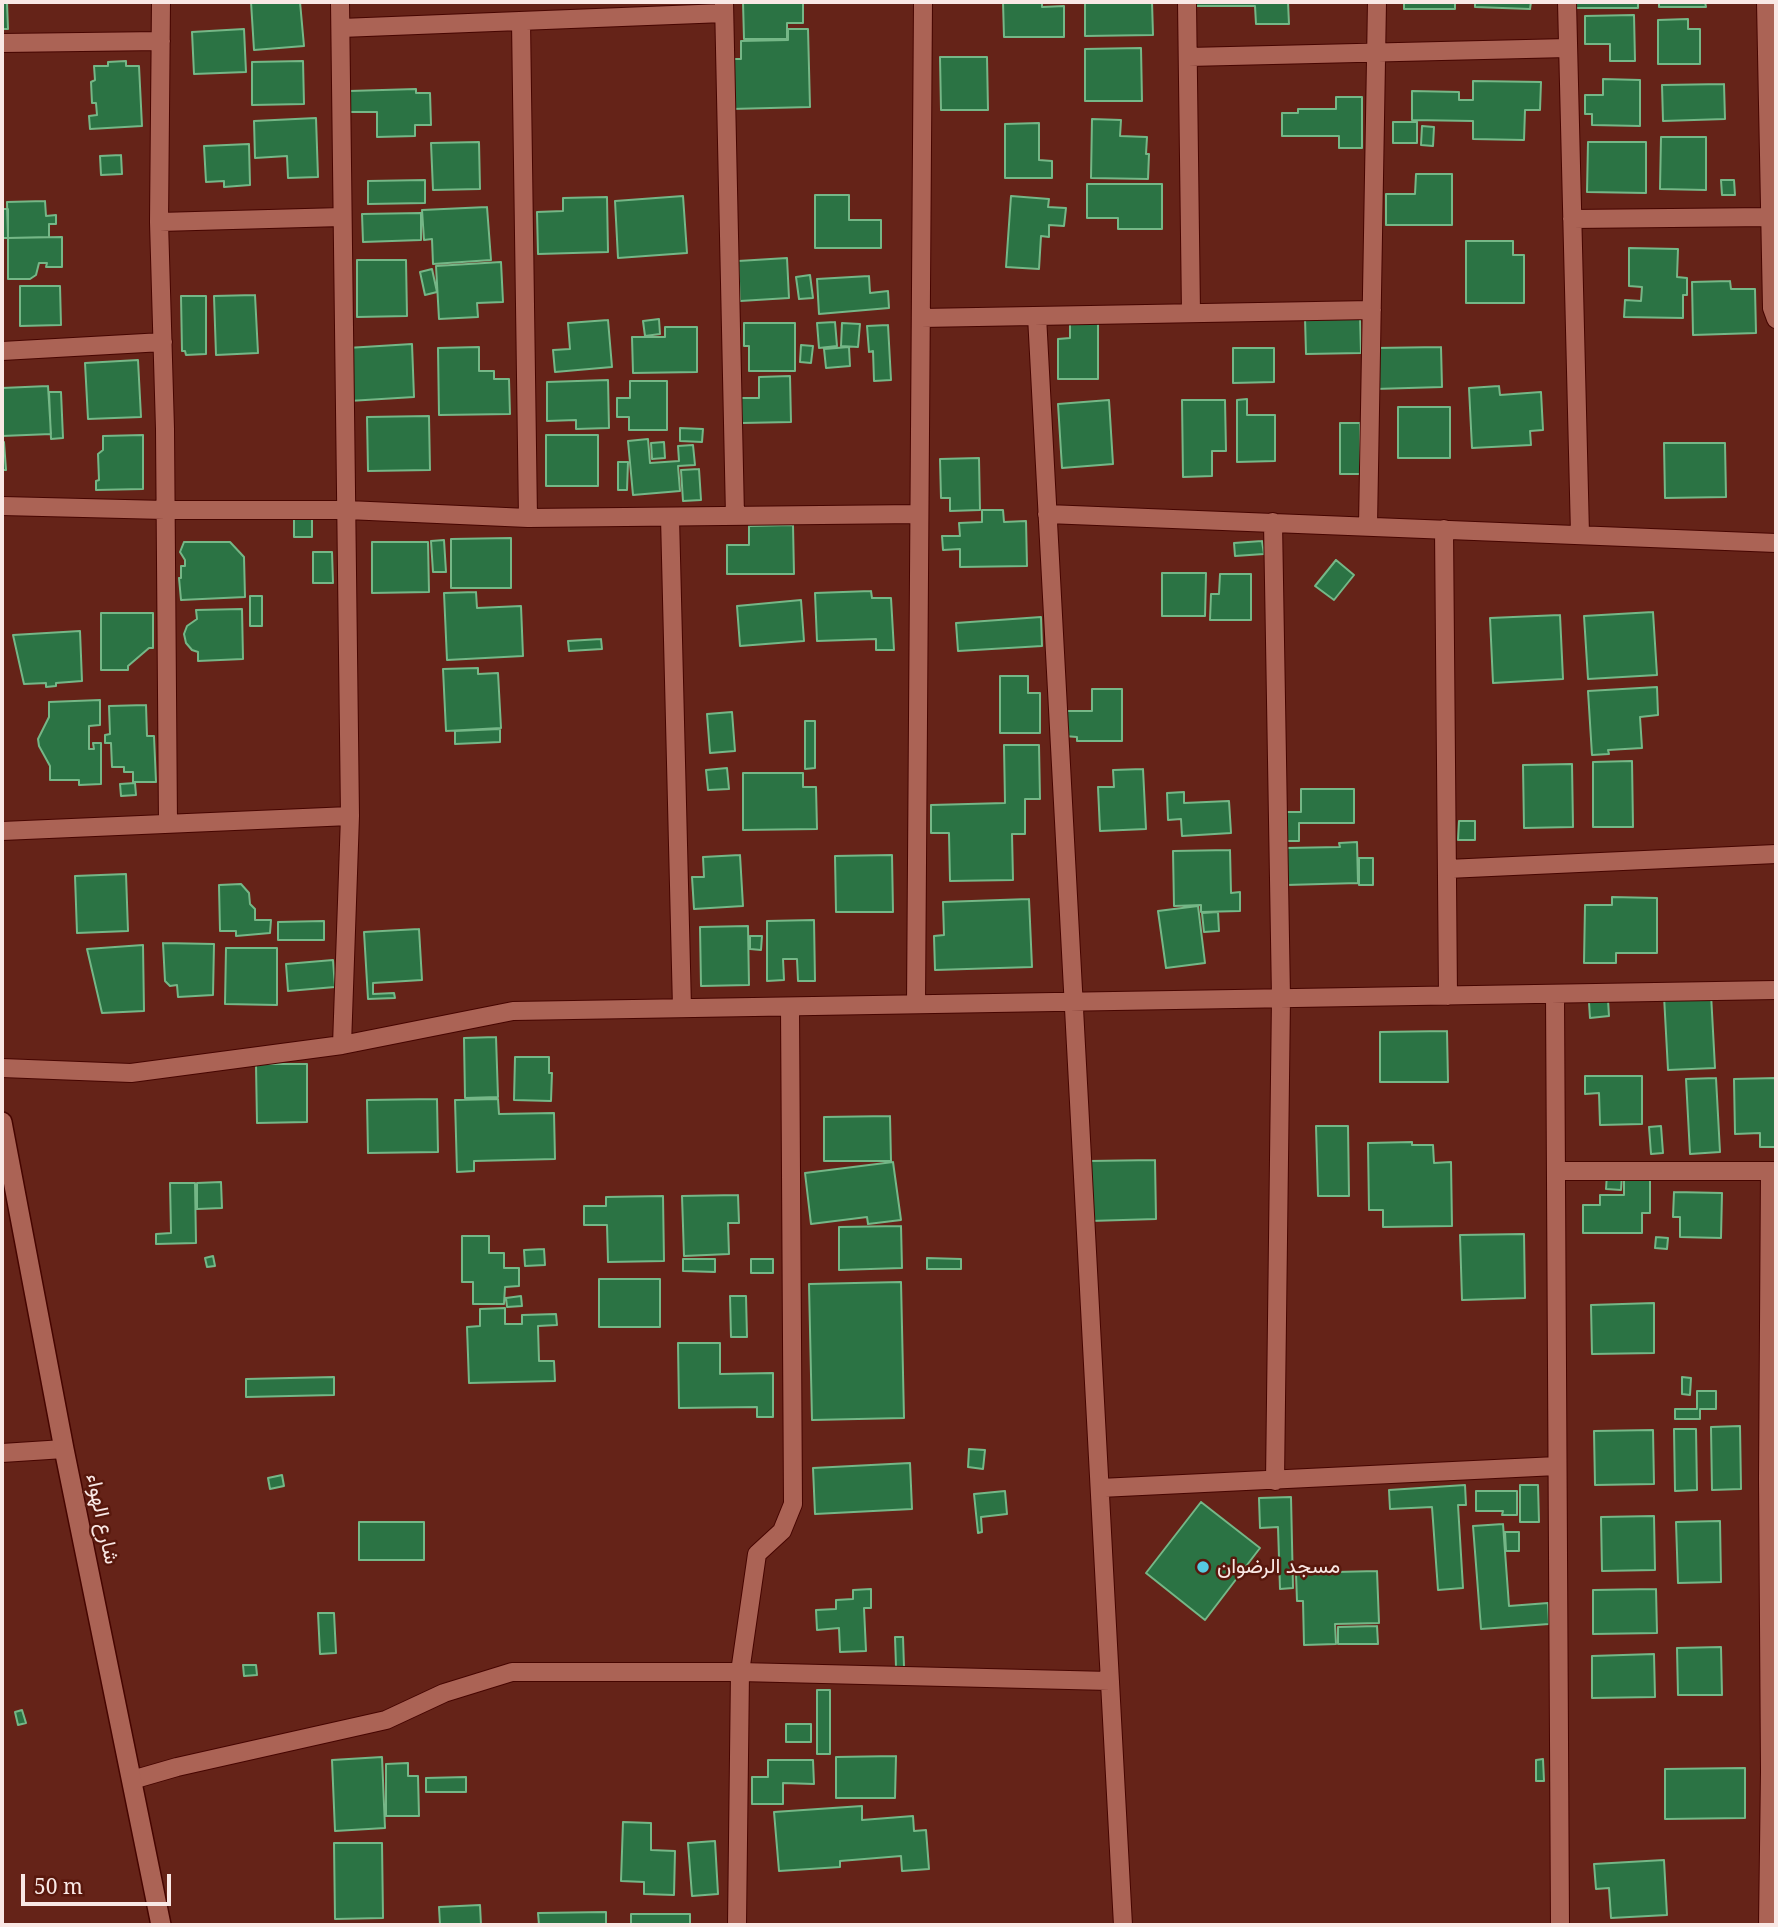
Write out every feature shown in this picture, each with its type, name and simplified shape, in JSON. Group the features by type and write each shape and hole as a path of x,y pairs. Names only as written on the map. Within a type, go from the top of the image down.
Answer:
{"street":[{"path":"161,2 159,222 163,342 168,824"},
{"path":"340,2 350,816 342,1045"},
{"path":"916,1004 923,2"},
{"path":"1187,2 1191,313"},
{"path":"1368,526 1377,2"},
{"path":"1567,2 1580,534"},
{"path":"1766,2 1772,308 1776,320"},
{"path":"341,28 521,21 724,7 734,516"},
{"path":"521,21 528,518"},
{"path":"2,43 161,41"},
{"path":"1188,57 1568,48"},
{"path":"159,222 342,216"},
{"path":"1572,219 1770,217"},
{"path":"921,318 1372,310"},
{"path":"1037,316 1124,1925"},
{"path":"2,351 163,342"},
{"path":"2,506 165,510 347,510 528,518 919,514"},
{"path":"1047,514 1776,543"},
{"path":"670,517 682,1008"},
{"path":"1273,522 1281,998 1275,1481"},
{"path":"1444,529 1448,996"},
{"path":"2,831 350,816"},
{"path":"1447,869 1776,854"},
{"path":"2,1068 131,1073 342,1045 513,1011 1776,990"},
{"path":"1555,994 1560,1925"},
{"path":"737,1925 740,1672 757,1555 782,1531 793,1504 790,1007"},
{"name":"شارع الهواء","path":"2,1122 64,1449 162,1925"},
{"path":"1556,1171 1773,1171 1772,1655 1768,1925"},
{"path":"2,1453 64,1449"},
{"path":"1100,1488 1557,1466"},
{"path":"132,1780 177,1767 386,1720 444,1693 512,1672 740,1672 1110,1681"}],"building":[{"path":"2,2 7,2 8,29 2,29"},
{"path":"251,2 300,2 304,46 254,50"},
{"path":"743,2 803,2 803,23 787,23 787,39 744,39"},
{"path":"1003,2 1042,2 1042,7 1064,6 1064,37 1004,37"},
{"path":"1085,2 1152,2 1153,35 1085,36"},
{"path":"1195,2 1288,2 1289,24 1256,24 1255,6 1195,6"},
{"path":"1404,2 1455,2 1455,9 1404,9"},
{"path":"1475,2 1531,2 1530,9 1475,7"},
{"path":"1572,2 1638,2 1638,8 1572,8"},
{"path":"1659,2 1705,2 1706,7 1659,7"},
{"path":"1634,15 1635,61 1610,61 1610,44 1585,44 1585,16"},
{"path":"1688,19 1688,29 1700,29 1700,64 1658,64 1658,20"},
{"path":"244,29 246,72 194,74 192,32"},
{"path":"788,29 808,29 810,107 731,109 730,59 741,59 741,41 788,40"},
{"path":"1141,48 1142,101 1085,101 1085,49"},
{"path":"940,57 987,57 988,110 941,110"},
{"path":"126,61 126,66 139,66 142,126 90,129 89,116 97,115 96,103 92,103 91,82 95,80 94,66 108,66 108,62"},
{"path":"303,61 304,104 252,105 252,62"},
{"path":"1603,79 1640,80 1640,126 1592,125 1592,114 1585,114 1585,95 1603,95"},
{"path":"1473,81 1541,82 1540,110 1525,110 1524,140 1473,139 1473,121 1412,120 1412,91 1459,92 1459,100 1473,100"},
{"path":"1724,84 1725,119 1663,121 1662,85"},
{"path":"416,89 416,93 430,93 431,125 415,125 415,136 377,137 377,112 349,112 349,91"},
{"path":"1336,97 1362,97 1362,148 1339,148 1339,136 1282,136 1282,113 1298,113 1298,109 1336,109"},
{"path":"316,118 318,177 288,178 287,156 255,158 254,121"},
{"path":"1092,119 1121,120 1120,136 1147,137 1148,179 1091,178"},
{"path":"1393,122 1417,122 1417,143 1393,143"},
{"path":"1039,123 1039,160 1052,161 1052,178 1005,178 1005,124"},
{"path":"1422,126 1434,127 1433,146 1421,145"},
{"path":"1661,137 1706,137 1706,190 1660,189"},
{"path":"479,142 480,189 433,190 431,143"},
{"path":"1588,142 1646,142 1646,193 1587,192"},
{"path":"249,144 250,185 224,187 224,181 206,182 204,146"},
{"path":"121,155 122,174 101,175 100,156"},
{"path":"1416,174 1452,174 1452,225 1386,225 1386,194 1415,194"},
{"path":"425,180 425,203 368,204 368,181"},
{"path":"1721,180 1734,180 1735,195 1722,195"},
{"path":"1087,184 1162,184 1162,229 1118,229 1118,218 1087,218"},
{"path":"815,195 849,195 849,220 881,220 881,248 815,248"},
{"path":"683,196 687,253 618,258 615,201"},
{"path":"1011,196 1049,199 1048,207 1066,208 1064,226 1049,225 1049,237 1041,236 1039,269 1006,267"},
{"path":"607,197 608,252 538,254 537,212 563,211 563,198"},
{"path":"45,201 46,216 56,215 56,224 49,224 49,237 8,238 7,202"},
{"path":"487,207 491,260 433,264 432,239 424,240 422,210"},
{"path":"2,209 8,209 8,238 2,238"},
{"path":"421,213 421,240 363,242 362,214"},
{"path":"62,237 62,267 46,267 47,263 39,263 36,275 30,279 8,279 8,238"},
{"path":"1466,241 1513,241 1513,255 1524,255 1524,303 1466,303"},
{"path":"1629,248 1678,249 1677,277 1687,278 1687,295 1683,295 1683,318 1624,317 1625,300 1641,301 1642,287 1629,286"},
{"path":"787,258 789,298 740,301 738,261"},
{"path":"357,260 406,260 407,316 357,317"},
{"path":"501,262 503,302 477,303 478,317 439,319 436,266"},
{"path":"432,269 437,292 425,295 420,272"},
{"path":"810,275 813,298 799,299 796,277"},
{"path":"869,276 870,293 888,291 889,308 819,314 817,279"},
{"path":"1730,281 1731,289 1755,289 1756,333 1693,335 1692,282"},
{"path":"20,286 60,286 61,325 20,326"},
{"path":"255,295 258,353 216,355 214,296"},
{"path":"181,296 206,296 206,354 186,355 185,351 182,351"},
{"path":"1360,317 1361,353 1306,354 1305,318"},
{"path":"659,319 660,334 645,336 643,321"},
{"path":"608,320 612,367 555,372 553,350 570,349 568,323"},
{"path":"835,322 837,346 819,348 817,323"},
{"path":"744,323 795,323 795,371 749,371 749,346 744,346"},
{"path":"842,323 860,324 858,347 841,346"},
{"path":"1070,323 1098,323 1098,379 1058,379 1058,339 1070,338"},
{"path":"888,325 891,380 874,381 873,351 869,352 867,326"},
{"path":"665,327 697,327 697,372 633,373 632,337 665,337"},
{"path":"412,344 414,397 349,401 347,348"},
{"path":"801,345 813,346 811,363 800,362"},
{"path":"479,347 479,371 494,371 494,379 509,379 510,414 439,415 438,348"},
{"path":"849,347 850,366 826,368 824,349"},
{"path":"1441,347 1442,387 1375,389 1375,348"},
{"path":"1233,348 1274,348 1274,382 1233,383"},
{"path":"138,360 141,417 88,419 85,363"},
{"path":"790,376 791,422 742,423 741,398 759,398 759,377"},
{"path":"608,380 609,428 576,429 576,420 547,421 547,382"},
{"path":"630,381 667,381 667,430 629,430 629,417 617,417 617,398 630,398"},
{"path":"48,386 51,434 2,436 2,388"},
{"path":"1499,386 1500,395 1541,392 1543,430 1530,431 1531,445 1472,448 1469,388"},
{"path":"49,392 61,392 63,438 51,439"},
{"path":"1247,399 1247,415 1275,415 1275,461 1237,462 1237,400"},
{"path":"1109,400 1113,464 1062,468 1058,404"},
{"path":"1182,400 1225,400 1226,451 1212,451 1212,476 1183,477"},
{"path":"1398,407 1450,407 1450,458 1398,458"},
{"path":"429,416 430,470 368,471 367,417"},
{"path":"1340,423 1360,423 1360,474 1340,474"},
{"path":"680,428 703,429 702,442 680,441"},
{"path":"143,435 143,489 96,490 96,481 99,480 98,454 103,450 103,436"},
{"path":"546,435 598,435 598,486 546,486"},
{"path":"648,439 650,463 679,461 678,446 693,445 695,465 678,466 680,491 633,495 628,441"},
{"path":"4,442 6,470 2,470"},
{"path":"664,442 665,458 652,459 651,443"},
{"path":"1664,443 1725,443 1726,497 1665,498"},
{"path":"979,458 980,510 950,511 950,498 941,498 940,459"},
{"path":"618,462 628,462 627,490 618,490"},
{"path":"699,469 701,500 683,501 681,470"},
{"path":"982,510 1003,510 1004,522 1026,521 1027,566 960,567 960,549 943,550 942,536 960,536 959,523 982,522"},
{"path":"294,514 312,514 312,537 294,537"},
{"path":"793,525 794,574 727,574 727,545 749,545 749,526"},
{"path":"511,538 511,588 451,588 451,539"},
{"path":"444,540 446,572 433,572 431,541"},
{"path":"1262,541 1264,554 1235,556 1234,543"},
{"path":"184,542 230,542 244,557 245,597 181,600 179,578 185,560 180,552"},
{"path":"372,542 428,542 429,592 372,593"},
{"path":"313,552 332,552 333,583 313,583"},
{"path":"1336,560 1354,575 1334,600 1315,586"},
{"path":"1162,573 1206,573 1205,616 1162,616"},
{"path":"1220,574 1251,574 1251,620 1210,620 1211,594 1219,594"},
{"path":"871,591 872,598 891,598 894,650 876,650 876,639 817,641 815,593"},
{"path":"476,592 477,608 521,606 523,656 447,660 444,593"},
{"path":"250,596 262,596 262,626 250,626"},
{"path":"801,600 804,641 740,646 737,606"},
{"path":"242,609 243,659 198,661 198,652 186,643 184,634 187,626 197,619 196,610"},
{"path":"1653,612 1657,675 1588,679 1584,616"},
{"path":"101,613 153,613 153,648 149,648 128,666 128,670 101,670"},
{"path":"1560,615 1563,679 1493,683 1490,618"},
{"path":"1041,617 1042,646 958,651 956,623"},
{"path":"80,631 82,681 56,683 56,686 46,687 46,683 24,684 13,635"},
{"path":"601,639 602,649 569,651 568,641"},
{"path":"478,668 478,674 498,673 501,728 446,731 443,669"},
{"path":"1000,676 1028,676 1028,693 1040,693 1040,733 1000,733"},
{"path":"1657,687 1658,715 1640,717 1642,748 1608,750 1609,754 1592,755 1588,691"},
{"path":"1092,689 1122,689 1122,741 1077,741 1077,737 1064,736 1064,711 1092,711"},
{"path":"100,700 100,725 89,726 89,749 94,749 93,743 101,743 101,784 79,785 79,780 50,780 50,766 38,739 49,717 49,702"},
{"path":"146,705 147,736 154,736 156,782 133,782 133,772 124,772 124,767 112,767 111,743 105,743 105,735 110,734 109,706"},
{"path":"732,712 735,751 710,753 707,714"},
{"path":"805,721 815,721 815,768 805,769"},
{"path":"500,729 500,742 455,744 455,731"},
{"path":"1004,745 1039,745 1040,799 1025,799 1025,834 1012,834 1013,880 950,881 949,833 931,833 931,805 1005,803"},
{"path":"1632,761 1633,827 1593,827 1593,762"},
{"path":"1572,764 1573,827 1524,828 1523,765"},
{"path":"727,768 729,789 708,790 706,770"},
{"path":"1143,769 1146,829 1100,831 1098,787 1114,787 1113,770"},
{"path":"743,773 803,773 803,787 816,787 817,829 743,830"},
{"path":"135,783 136,795 121,796 120,784"},
{"path":"1301,789 1354,789 1354,823 1299,823 1299,841 1286,841 1286,812 1301,812"},
{"path":"1184,792 1184,803 1229,801 1231,833 1182,836 1181,819 1168,820 1167,793"},
{"path":"1459,821 1475,821 1475,840 1458,840"},
{"path":"1357,842 1358,883 1286,885 1285,848 1340,847 1339,843"},
{"path":"1230,850 1231,893 1240,892 1240,911 1201,912 1201,905 1174,906 1173,851"},
{"path":"740,855 743,906 694,909 692,877 704,877 703,857"},
{"path":"892,855 893,912 836,912 835,856"},
{"path":"1359,858 1373,858 1373,885 1359,885"},
{"path":"126,874 128,931 77,933 75,876"},
{"path":"241,884 249,893 250,904 255,909 255,920 271,920 270,933 236,936 236,931 220,931 219,885"},
{"path":"1612,897 1657,898 1657,953 1616,953 1616,963 1584,963 1585,905 1612,905"},
{"path":"1029,899 1032,967 935,970 934,936 944,935 943,902"},
{"path":"1198,906 1205,963 1166,968 1158,911"},
{"path":"1218,912 1219,931 1204,932 1202,913"},
{"path":"814,920 815,981 798,981 797,959 783,959 784,980 767,981 767,921"},
{"path":"324,921 324,940 278,940 278,922"},
{"path":"748,926 749,985 701,986 700,927"},
{"path":"419,929 422,980 373,983 373,994 394,993 395,998 368,999 364,932"},
{"path":"750,936 762,936 761,950 750,949"},
{"path":"163,943 214,944 213,995 178,997 177,985 170,986 165,981"},
{"path":"143,945 144,1011 102,1013 87,949"},
{"path":"226,948 277,948 277,1005 225,1004"},
{"path":"333,960 335,987 288,991 286,964"},
{"path":"1711,994 1715,1068 1668,1070 1664,996"},
{"path":"1608,1000 1609,1016 1590,1018 1589,1002"},
{"path":"1447,1031 1448,1082 1380,1082 1380,1032"},
{"path":"496,1037 498,1097 465,1098 464,1038"},
{"path":"515,1057 549,1057 549,1073 552,1073 551,1101 514,1100"},
{"path":"256,1064 307,1064 307,1122 257,1123"},
{"path":"1585,1076 1642,1076 1642,1124 1600,1125 1599,1093 1585,1094"},
{"path":"1716,1078 1720,1152 1690,1154 1686,1079"},
{"path":"1776,1078 1776,1147 1760,1147 1760,1133 1735,1134 1734,1079"},
{"path":"437,1099 438,1152 368,1153 367,1100"},
{"path":"498,1099 499,1114 554,1113 555,1159 474,1161 474,1171 457,1172 455,1100"},
{"path":"890,1116 891,1161 824,1161 824,1117"},
{"path":"1316,1126 1348,1126 1349,1196 1318,1196"},
{"path":"1661,1126 1663,1153 1651,1154 1649,1127"},
{"path":"1412,1142 1412,1145 1433,1145 1434,1163 1451,1162 1452,1226 1383,1227 1383,1210 1369,1210 1368,1143"},
{"path":"1155,1160 1156,1219 1090,1221 1089,1161"},
{"path":"893,1162 901,1220 868,1224 867,1217 811,1224 805,1173"},
{"path":"1607,1174 1622,1175 1621,1190 1606,1189"},
{"path":"1624,1177 1650,1177 1650,1213 1642,1213 1642,1233 1583,1233 1583,1205 1600,1205 1600,1195 1624,1195"},
{"path":"221,1182 222,1208 197,1209 197,1183"},
{"path":"170,1183 195,1183 196,1243 156,1244 156,1234 171,1233"},
{"path":"1674,1192 1722,1193 1721,1238 1680,1237 1680,1217 1673,1217"},
{"path":"738,1195 739,1223 728,1223 729,1254 684,1256 682,1196"},
{"path":"663,1196 664,1261 608,1262 607,1225 584,1225 584,1206 606,1206 606,1197"},
{"path":"901,1226 902,1268 839,1270 839,1227"},
{"path":"1524,1234 1525,1298 1462,1300 1460,1235"},
{"path":"462,1236 489,1236 489,1253 504,1253 504,1268 519,1268 519,1286 505,1287 504,1304 473,1304 473,1282 462,1282"},
{"path":"1656,1237 1668,1238 1667,1249 1655,1248"},
{"path":"544,1249 545,1265 525,1266 524,1250"},
{"path":"213,1256 215,1266 207,1267 205,1258"},
{"path":"927,1258 961,1259 961,1269 927,1269"},
{"path":"683,1259 715,1259 715,1272 683,1271"},
{"path":"751,1259 773,1259 773,1273 751,1273"},
{"path":"599,1279 660,1279 660,1327 599,1327"},
{"path":"901,1282 904,1418 812,1420 809,1284"},
{"path":"521,1296 522,1306 507,1307 506,1298"},
{"path":"730,1296 746,1296 747,1337 731,1337"},
{"path":"1654,1303 1654,1353 1592,1354 1591,1305"},
{"path":"505,1308 505,1324 522,1324 522,1315 556,1314 557,1325 538,1326 539,1361 554,1361 555,1381 469,1383 467,1327 480,1326 480,1309"},
{"path":"678,1343 720,1343 720,1374 773,1373 773,1417 757,1417 757,1407 679,1408"},
{"path":"334,1377 334,1395 246,1397 246,1379"},
{"path":"1682,1377 1691,1378 1690,1395 1682,1394"},
{"path":"1697,1391 1716,1391 1716,1409 1700,1409 1700,1419 1675,1419 1675,1409 1697,1409"},
{"path":"1740,1426 1741,1489 1712,1490 1711,1427"},
{"path":"1674,1429 1696,1429 1697,1490 1675,1491"},
{"path":"1653,1430 1654,1484 1595,1485 1594,1431"},
{"path":"969,1449 985,1450 983,1469 968,1467"},
{"path":"910,1463 912,1509 815,1514 813,1468"},
{"path":"282,1475 284,1486 270,1489 268,1478"},
{"path":"1465,1485 1466,1505 1458,1505 1463,1588 1438,1590 1432,1507 1390,1509 1389,1490"},
{"path":"1520,1485 1538,1485 1539,1522 1520,1522"},
{"path":"1005,1491 1007,1514 981,1517 982,1532 978,1533 974,1494"},
{"path":"1476,1491 1517,1491 1517,1515 1502,1515 1503,1511 1476,1511"},
{"path":"1291,1497 1293,1588 1280,1589 1278,1527 1260,1528 1259,1498"},
{"path":"1201,1502 1260,1548 1205,1620 1146,1573"},
{"path":"1654,1516 1655,1570 1602,1571 1601,1517"},
{"path":"1720,1521 1721,1582 1678,1583 1676,1522"},
{"path":"359,1522 424,1522 424,1560 359,1560"},
{"path":"1503,1524 1509,1606 1548,1603 1549,1624 1481,1629 1473,1526"},
{"path":"1505,1532 1519,1532 1519,1551 1506,1551"},
{"path":"1377,1571 1379,1623 1335,1624 1336,1644 1304,1645 1303,1601 1297,1601 1296,1573"},
{"path":"871,1589 871,1608 864,1608 866,1651 840,1652 839,1628 817,1630 816,1610 836,1609 836,1600 853,1599 853,1590"},
{"path":"1656,1589 1657,1633 1593,1634 1593,1590"},
{"path":"318,1613 334,1613 336,1653 320,1654"},
{"path":"1377,1626 1378,1644 1338,1644 1338,1627"},
{"path":"895,1637 903,1637 904,1667 896,1667"},
{"path":"1721,1647 1722,1695 1678,1695 1677,1648"},
{"path":"1654,1654 1655,1697 1592,1698 1592,1656"},
{"path":"243,1665 256,1665 257,1675 244,1676"},
{"path":"817,1690 830,1690 830,1754 817,1754"},
{"path":"22,1710 26,1723 18,1725 15,1712"},
{"path":"786,1724 811,1724 811,1742 786,1742"},
{"path":"896,1756 895,1798 836,1798 836,1757"},
{"path":"382,1757 385,1828 335,1831 332,1760"},
{"path":"1543,1759 1544,1781 1536,1781 1536,1760"},
{"path":"768,1760 813,1760 814,1784 783,1783 783,1804 752,1804 752,1777 768,1777"},
{"path":"408,1763 408,1776 418,1776 419,1816 386,1816 386,1764"},
{"path":"1745,1768 1745,1818 1665,1819 1665,1769"},
{"path":"466,1777 466,1792 426,1792 426,1778"},
{"path":"862,1806 862,1820 913,1816 914,1831 926,1830 929,1869 902,1871 901,1856 840,1861 840,1867 779,1871 774,1812"},
{"path":"623,1822 651,1823 651,1850 675,1851 674,1895 644,1894 644,1882 621,1881"},
{"path":"715,1841 718,1894 692,1896 688,1843"},
{"path":"334,1843 382,1843 383,1918 335,1919"},
{"path":"1664,1860 1667,1915 1611,1918 1609,1888 1596,1889 1594,1864"},
{"path":"480,1905 481,1925 440,1925 439,1907"},
{"path":"606,1912 606,1925 539,1925 538,1913"},
{"path":"631,1914 690,1914 690,1925 631,1925"}],"place":[{"name":"مسجد الرضوان","path":"1203,1567"}]}
